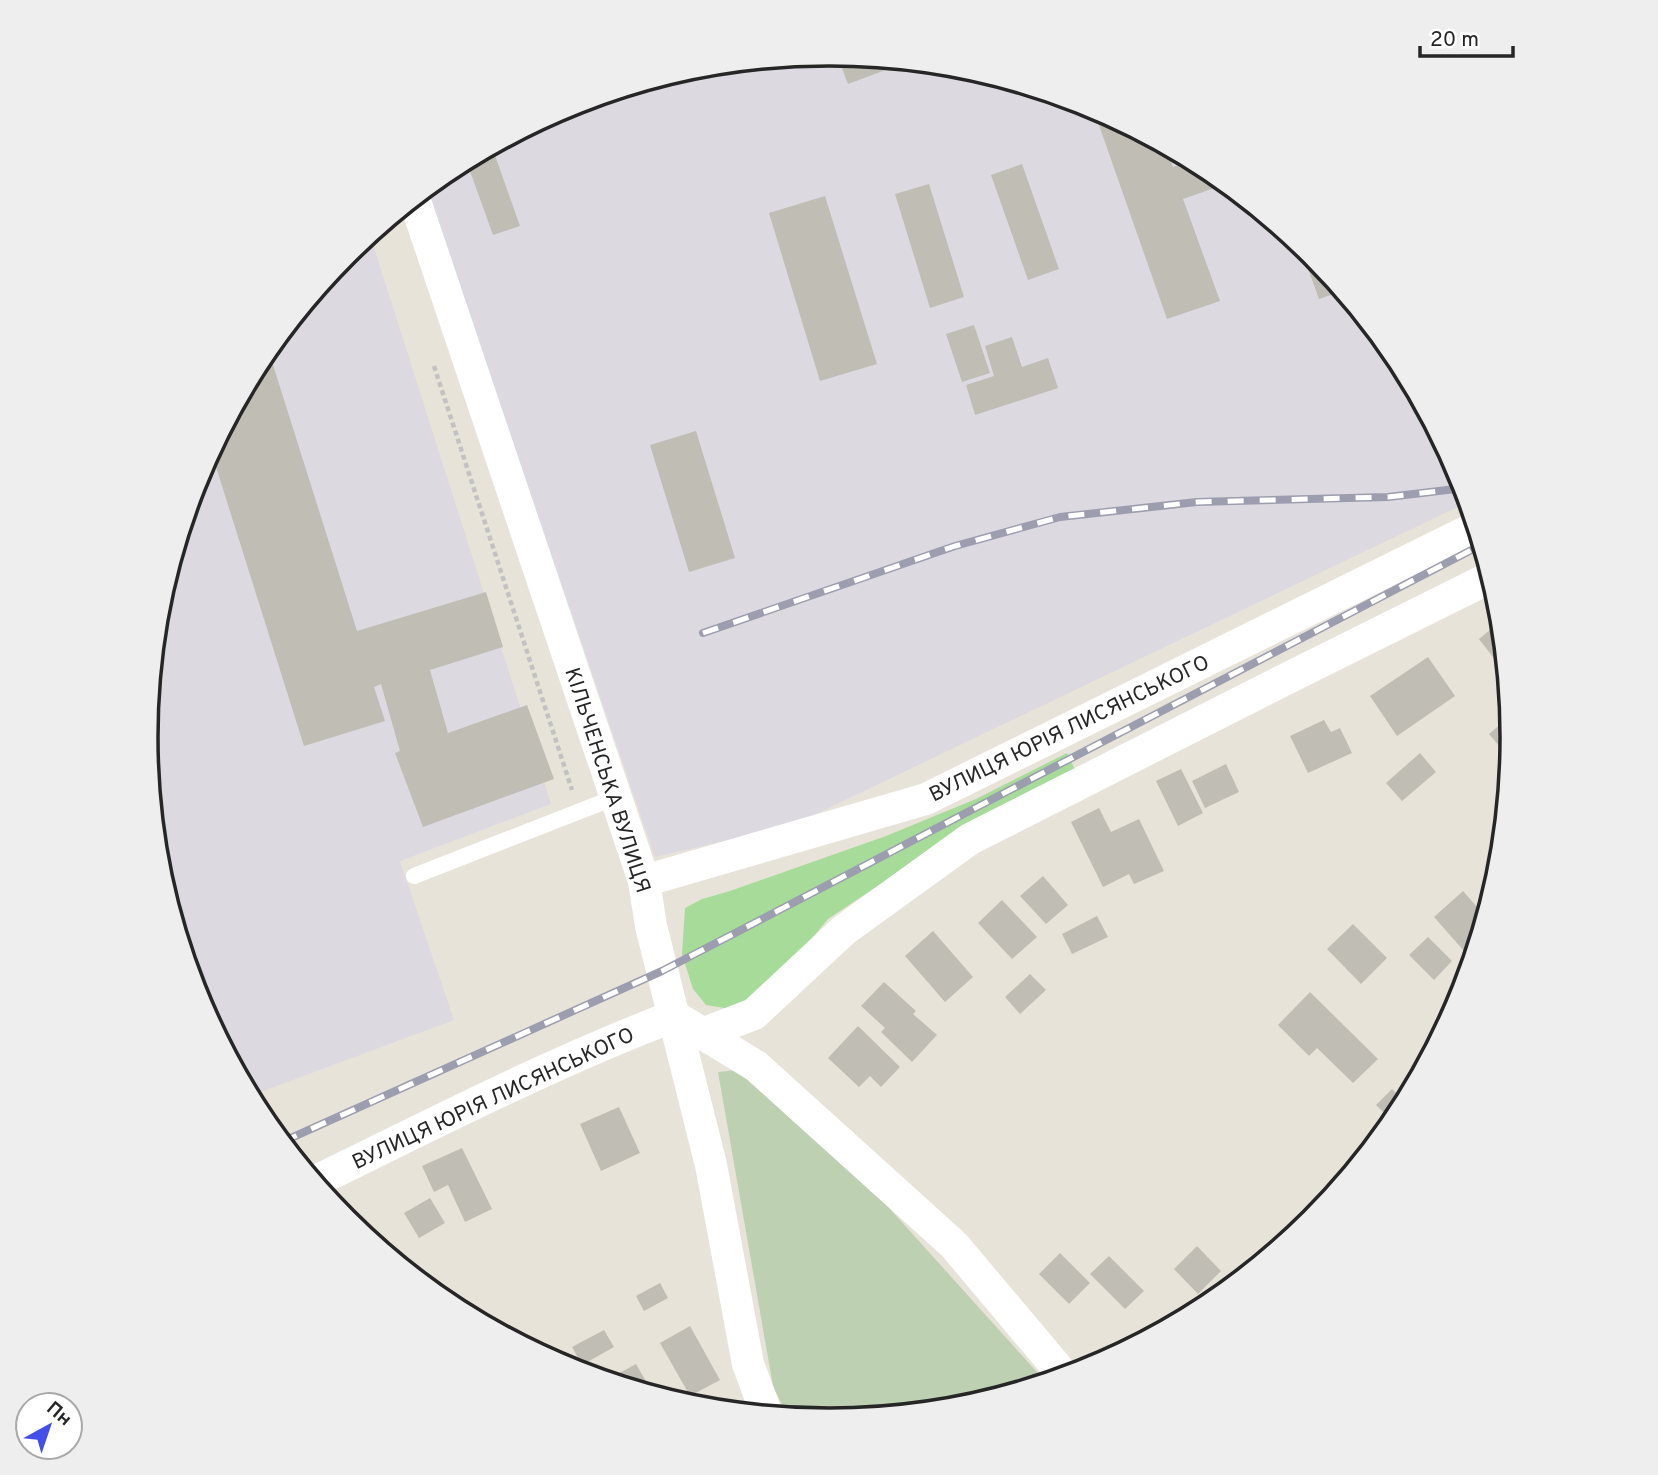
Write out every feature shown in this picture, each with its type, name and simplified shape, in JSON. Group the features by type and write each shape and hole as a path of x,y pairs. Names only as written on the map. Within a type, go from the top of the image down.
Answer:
{"street":[{"name":"КІЛЬЧЕНСЬКА ВУЛИЦЯ","path":"417,208 644,881 651,926 711,1165 757,1404"},
{"name":"ВУЛИЦЯ ЮРІЯ ЛИСЯНСЬКОГО","path":"644,881 926,799 1467,531"},
{"path":"702,1034 754,1014 844,930 970,839 1481,582"},
{"name":"ВУЛИЦЯ ЮРІЯ ЛИСЯНСЬКОГО","path":"323,1178 610,1041 674,1016"},
{"path":"674,1016 756,1066 954,1245 1058,1368"}],"lane":[{"path":"414,876 616,797"}],"path":[{"path":"434,365 579,812"}],"shaded area":[{"path":"829,66 917,72 960,79 1045,102 1086,118 1165,156 1202,180 1237,205 1303,263 1361,329 1387,365 1431,441 1458,507 793,825 655,857 429,199 456,180 493,156 572,118 655,89 698,79 741,72"},
{"path":"373,246 551,804 400,861 454,1020 260,1092 227,1034 194,953 171,868 159,781 159,694 171,607 181,564 209,481 227,441 271,365 325,295"}],"green space":[{"path":"1067,753 1078,776 897,873 828,919 788,967 755,999 731,1009 706,1005 693,989 682,954 685,908 702,899 886,836 976,799"},
{"path":"736,1070 872,1189 1039,1375 960,1396 917,1403 873,1407 783,1407 773,1386 718,1072"}],"building":[{"path":"841,67 887,69 848,84"},
{"path":"1098,124 1165,156 1171,160 1173,167 1179,165 1214,188 1183,199 1220,301 1167,319"},
{"path":"495,155 520,226 493,235 470,171"},
{"path":"1022,164 1059,269 1028,280 991,175"},
{"path":"929,184 964,297 930,308 895,194"},
{"path":"825,196 877,364 820,381 769,213"},
{"path":"1308,268 1332,294 1319,299"},
{"path":"974,325 990,373 962,382 946,334"},
{"path":"1012,337 1022,367 1048,358 1058,388 975,415 966,385 994,376 985,346"},
{"path":"272,363 357,631 486,592 503,647 430,670 448,733 527,705 554,779 423,827 395,753 400,751 381,684 374,687 385,721 304,746 216,466 248,402"},
{"path":"696,431 735,558 689,572 650,445"},
{"path":"1491,629 1495,660 1479,639"},
{"path":"1428,657 1455,696 1397,736 1370,696"},
{"path":"1324,720 1331,732 1340,728 1352,753 1308,773 1290,736"},
{"path":"1500,725 1500,747 1489,734"},
{"path":"1420,753 1436,772 1402,801 1386,783"},
{"path":"1226,764 1239,792 1205,808 1192,781"},
{"path":"1181,769 1203,813 1178,826 1156,781"},
{"path":"1099,808 1111,832 1139,819 1164,871 1134,884 1129,874 1103,887 1071,822"},
{"path":"1043,876 1068,905 1046,924 1020,896"},
{"path":"1463,891 1478,908 1464,951 1434,917"},
{"path":"1002,900 1037,937 1012,959 978,923"},
{"path":"1097,916 1108,937 1072,954 1062,934"},
{"path":"1353,924 1387,958 1361,984 1327,949"},
{"path":"933,931 973,977 945,1002 905,956"},
{"path":"1428,937 1452,961 1434,980 1409,955"},
{"path":"1030,974 1046,990 1020,1014 1005,997"},
{"path":"884,982 916,1011 913,1014 937,1035 912,1062 881,1032 885,1028 861,1006"},
{"path":"1310,992 1378,1059 1353,1083 1317,1048 1309,1056 1278,1025"},
{"path":"858,1026 900,1067 881,1087 870,1076 859,1087 828,1058"},
{"path":"1392,1089 1397,1094 1384,1113 1376,1105"},
{"path":"619,1107 640,1153 601,1171 580,1124"},
{"path":"462,1148 492,1209 465,1222 448,1185 434,1192 422,1166"},
{"path":"430,1198 445,1223 419,1238 404,1213"},
{"path":"1197,1246 1221,1271 1198,1294 1174,1269"},
{"path":"1060,1253 1090,1283 1069,1304 1039,1274"},
{"path":"1109,1256 1144,1291 1125,1309 1090,1274"},
{"path":"660,1283 668,1298 644,1311 636,1296"},
{"path":"690,1326 720,1380 692,1395 689,1394 660,1343"},
{"path":"604,1330 614,1347 586,1363 579,1360 572,1347"},
{"path":"636,1364 647,1384 617,1374"}],"railway":[{"path":"703,633 955,546 1060,517 1197,502 1388,497 1452,489"},
{"path":"291,1138 662,971 1472,549"}]}
